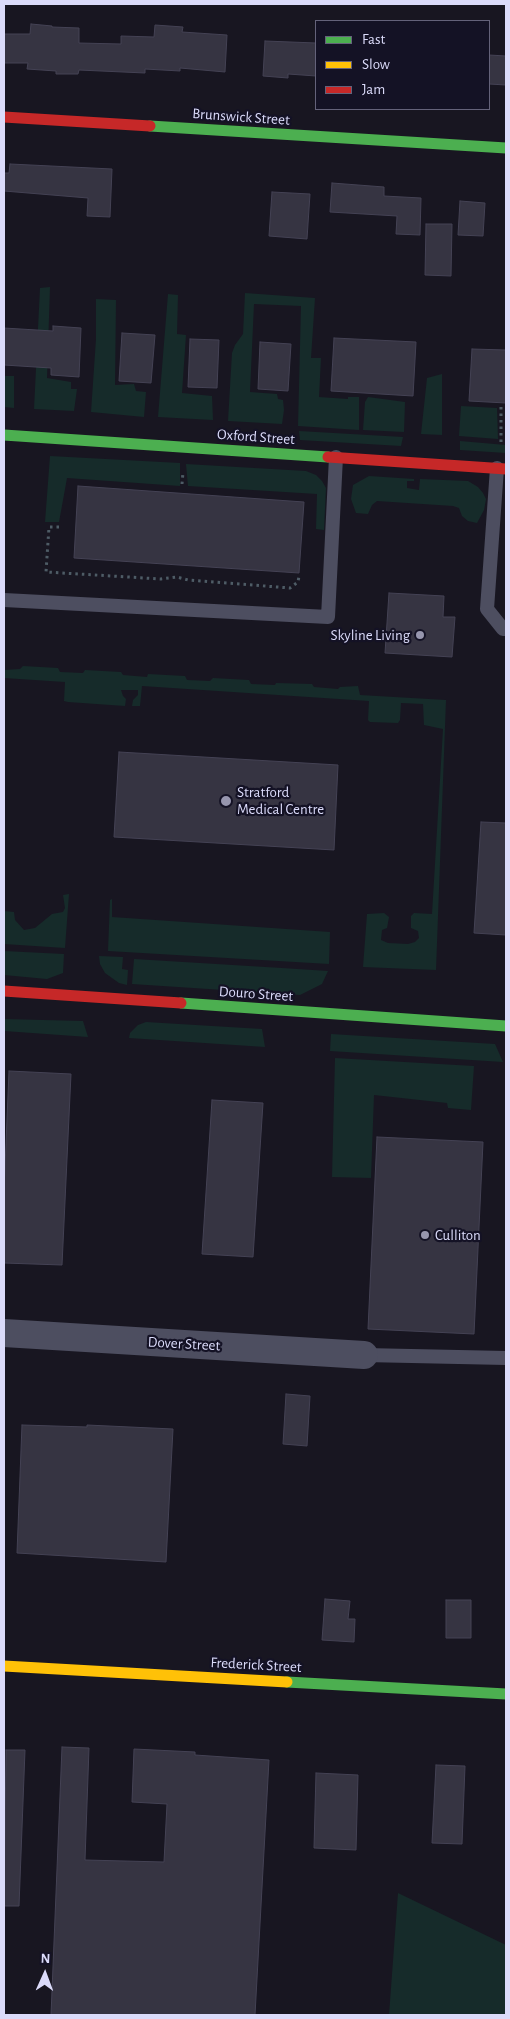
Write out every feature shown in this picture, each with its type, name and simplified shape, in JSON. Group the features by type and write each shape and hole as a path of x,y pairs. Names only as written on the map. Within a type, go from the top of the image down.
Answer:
{"street":[{"name":"Brunswick Street","path":"4,118 506,148"},
{"name":"Oxford Street","path":"4,435 502,469"},
{"name":"Douro Street","path":"4,991 506,1026"},
{"name":"Dover Street","path":"4,1333 364,1355"},
{"name":"Frederick Street","path":"4,1666 506,1694"}],"lane":[{"path":"4,600 328,617 336,458"},
{"path":"502,469 487,609 503,629 506,629"},
{"path":"364,1355 506,1358"}],"path":[{"path":"501,407 501,442"},
{"path":"59,527 49,527 46,572 161,579 177,577 188,580 290,588 298,582 299,576"}],"green space":[{"path":"50,287 47,378 71,382 71,389 77,389 74,411 34,409 40,288"},
{"path":"245,293 315,298 311,358 321,358 319,397 348,399 348,397 359,397 359,430 298,426 301,306 254,304 250,392 277,394 278,399 283,400 282,424 228,421 232,353 243,334"},
{"path":"168,294 178,295 177,334 186,335 182,393 212,396 213,420 158,417"},
{"path":"96,299 116,300 115,385 134,384 136,391 146,392 144,417 91,412 96,339"},
{"path":"442,374 442,435 421,434 427,378"},
{"path":"4,376 14,376 14,408 4,407"},
{"path":"368,397 405,402 404,432 363,430 365,402"},
{"path":"461,406 497,408 498,439 459,436"},
{"path":"299,431 403,437 401,446 300,440"},
{"path":"460,441 506,445 506,453 460,450"},
{"path":"50,456 180,463 180,486 67,478 59,522 45,522"},
{"path":"186,464 306,471 316,475 326,488 324,530 316,529 317,494 188,486"},
{"path":"369,476 414,479 414,481 407,481 407,488 419,490 420,479 468,481 478,487 483,493 486,499 484,510 477,523 468,521 462,516 459,508 453,506 377,501 372,505 368,514 356,513 351,499 353,485"},
{"path":"23,666 58,668 60,672 83,673 85,670 121,672 123,675 147,677 148,674 185,676 187,680 210,681 213,678 249,680 251,684 312,684 314,687 338,689 340,687 358,686 360,695 446,700 436,970 363,967 367,914 384,913 389,917 387,928 382,930 381,940 388,943 408,944 415,942 419,938 418,931 411,928 411,916 414,913 432,914 443,729 424,725 423,704 401,703 400,720 398,723 370,722 368,720 369,701 142,686 140,706 132,706 133,700 138,695 138,690 121,690 126,699 125,706 68,702 64,701 65,682 4,678 4,670 20,669"},
{"path":"69,894 65,948 4,944 4,911 14,912 15,920 24,930 35,928 52,914 63,912 65,908 63,895"},
{"path":"112,899 112,917 330,932 329,964 108,951 110,900"},
{"path":"4,951 64,954 63,973 47,979 4,975"},
{"path":"99,956 123,957 122,969 128,970 127,985 119,983 105,973 100,964"},
{"path":"134,959 328,971 322,984 300,995 132,984"},
{"path":"4,1019 83,1021 88,1037 4,1031"},
{"path":"146,1022 262,1029 265,1047 129,1038 130,1033 138,1025"},
{"path":"331,1034 495,1044 503,1062 330,1051"},
{"path":"335,1058 474,1066 471,1110 448,1108 447,1103 374,1095 371,1178 332,1177"},
{"path":"398,1893 506,1945 506,2015 389,2015"}],"building":[{"path":"31,24 79,28 79,43 121,44 121,36 154,37 155,25 183,27 182,32 227,35 225,72 180,68 180,71 145,69 145,73 79,70 78,74 56,74 56,71 27,69 28,63 4,63 4,34 30,34"},
{"path":"265,41 315,43 315,76 288,74 288,78 263,76"},
{"path":"490,55 506,56 506,85 490,84"},
{"path":"10,164 112,169 110,217 87,216 88,198 4,191 4,173 9,173"},
{"path":"332,183 384,187 384,196 421,198 420,235 396,234 397,216 330,212"},
{"path":"272,192 310,194 307,239 269,236"},
{"path":"460,201 485,203 483,236 458,235"},
{"path":"426,224 452,224 451,276 425,275"},
{"path":"53,326 81,328 79,377 51,375 51,368 4,365 4,328 53,331"},
{"path":"122,333 155,335 151,383 119,381"},
{"path":"334,338 416,342 413,396 331,391"},
{"path":"190,339 219,340 217,388 188,387"},
{"path":"260,342 291,344 288,391 258,389"},
{"path":"472,349 506,350 506,403 469,401"},
{"path":"78,486 304,502 299,573 74,558"},
{"name":"Skyline Living","path":"389,593 444,596 443,617 455,617 452,657 385,653"},
{"name":"Stratford Medical Centre","path":"119,752 338,765 334,850 114,837"},
{"path":"481,822 506,823 506,935 474,933"},
{"path":"9,1071 71,1074 62,1265 4,1263 4,1191"},
{"path":"212,1100 263,1103 253,1257 202,1254"},
{"name":"Culliton","path":"377,1137 483,1142 474,1334 368,1329"},
{"path":"286,1394 310,1396 307,1446 283,1444"},
{"path":"22,1425 87,1427 87,1425 173,1429 166,1562 17,1553"},
{"path":"325,1599 350,1601 348,1619 355,1619 354,1642 322,1640"},
{"path":"446,1600 471,1600 471,1638 446,1638"},
{"path":"62,1747 89,1748 85,1860 164,1862 167,1804 132,1802 134,1749 195,1752 195,1755 269,1760 255,2015 51,2015"},
{"path":"6,1750 25,1750 19,1906 4,1906"},
{"path":"436,1765 465,1766 462,1844 432,1843"},
{"path":"316,1773 358,1775 356,1850 314,1848"}],"traffic: fast":[{"path":"150,126 506,148"},
{"path":"4,435 328,457"},
{"path":"181,1003 506,1026"},
{"path":"287,1682 506,1694"}],"traffic: slow":[{"path":"4,1666 287,1682"}],"traffic: jam":[{"path":"4,117 150,126"},
{"path":"328,457 506,469"},
{"path":"4,991 181,1003"}],"place":[{"name":"Skyline Living","path":"420,635"},
{"name":"Stratford Medical Centre","path":"226,801"},
{"name":"Culliton","path":"425,1235"}]}
